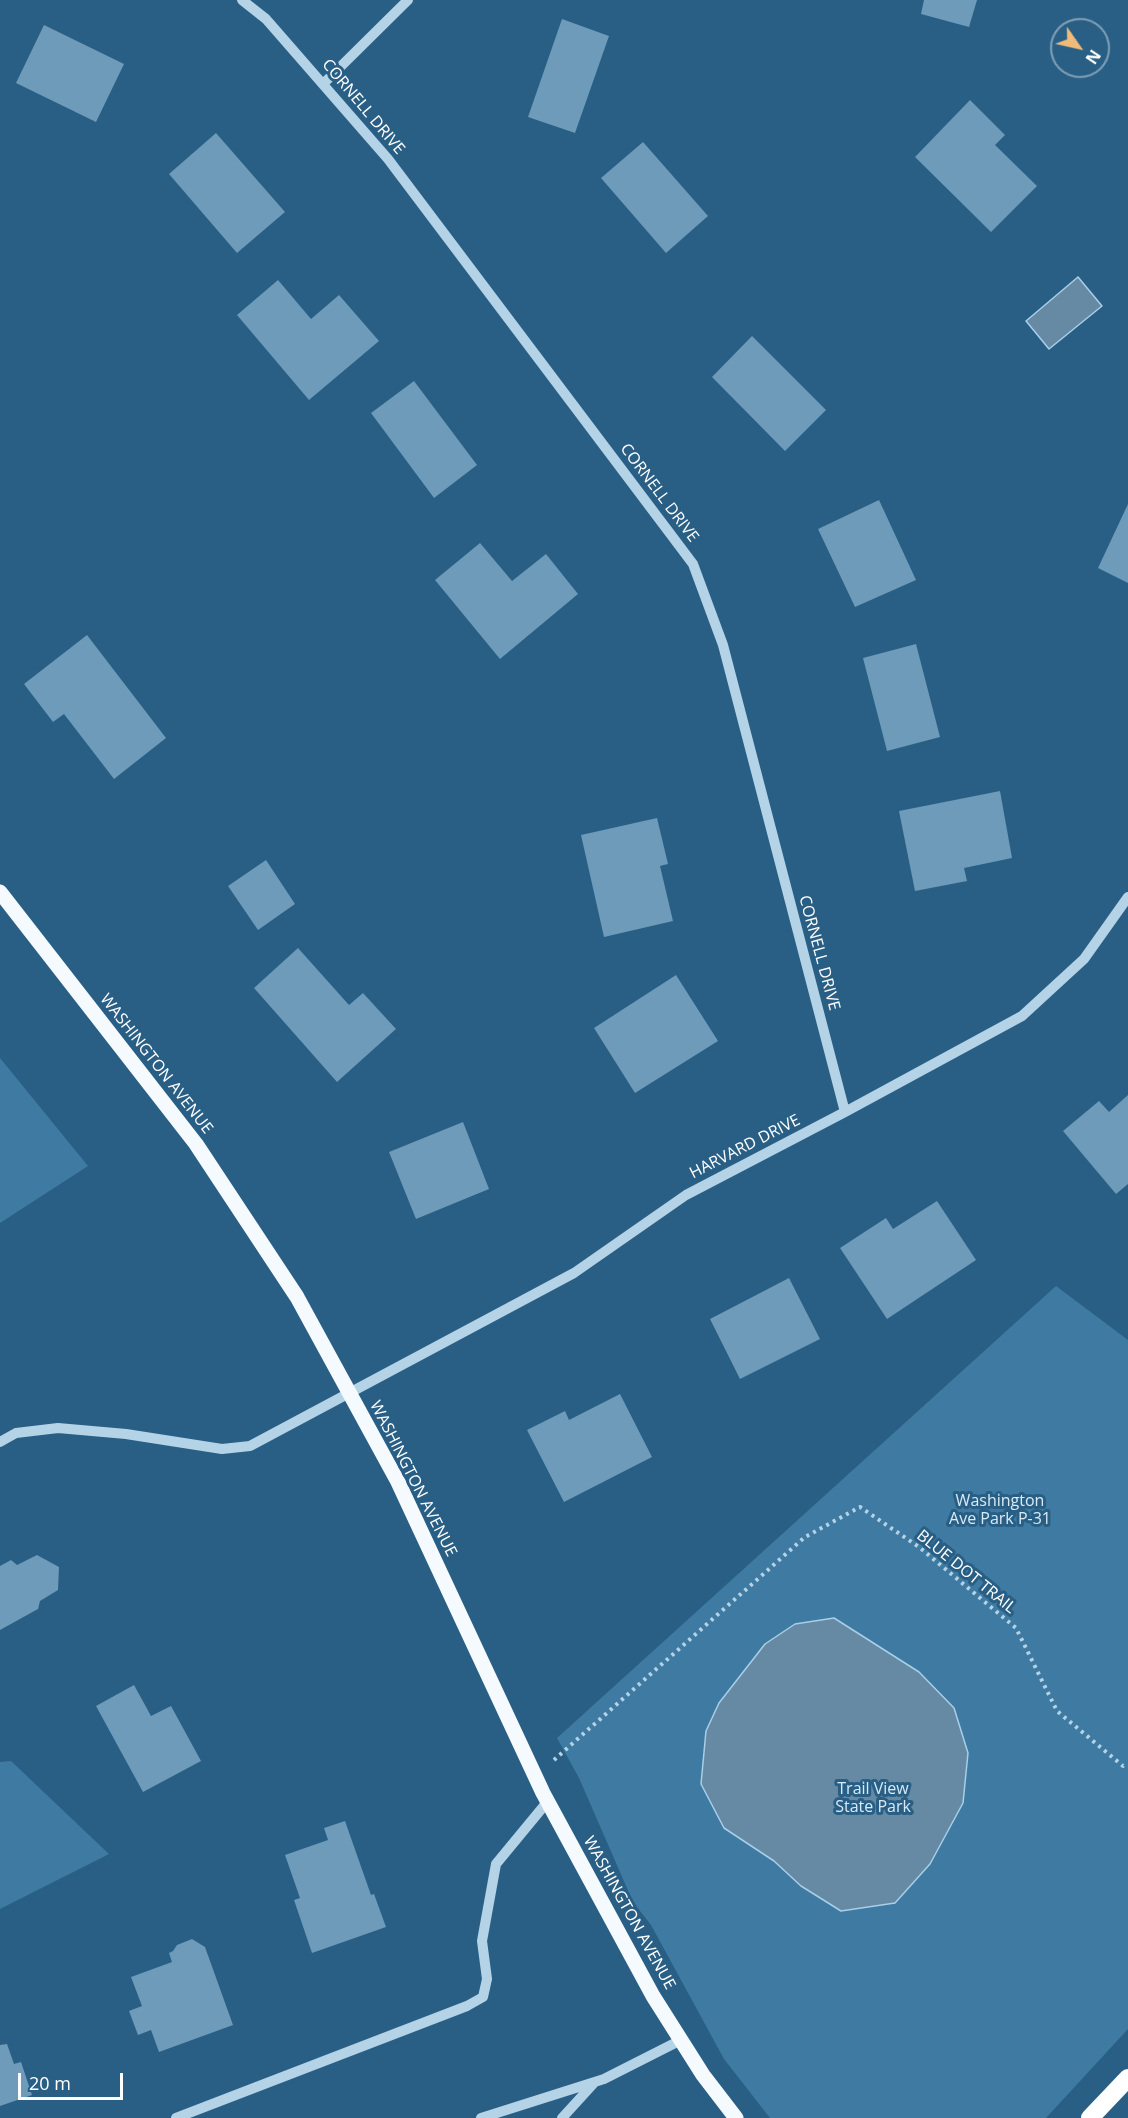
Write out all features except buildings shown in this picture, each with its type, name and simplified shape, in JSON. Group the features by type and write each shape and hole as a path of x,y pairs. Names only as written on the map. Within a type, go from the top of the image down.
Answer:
{"highway":[{"path":"1090,2118 1128,2078"}],"main road":[{"name":"WASHINGTON AVENUE","path":"0,892 196,1144 297,1297 398,1482 548,1801 653,1996 703,2074 736,2118"}],"street":[{"name":"CORNELL DRIVE","path":"242,0 266,19 388,159 693,564 723,645 845,1112"},
{"path":"323,84 408,0"},
{"name":"HARVARD DRIVE","path":"0,1442 16,1433 58,1428 126,1434 222,1449 250,1446 574,1273 686,1195 1022,1016 1084,959 1128,897"},
{"path":"176,2118 467,2006 483,1996 487,1979 482,1941 496,1864 548,1801"},
{"path":"481,2118 604,2079 681,2040"},
{"path":"562,2118 594,2082"}],"path":[{"name":"BLUE DOT TRAIL","path":"535,1775 578,1740 805,1537 860,1507 919,1547 1016,1628 1057,1711 1123,1766 1128,1764"}],"green space":[{"path":"0,1058 88,1166 0,1223"},
{"name":"Trail View State Park","path":"1056,1286 1128,1340 1128,2029 1046,2118 770,2118 724,2059 651,1925 633,1902 579,1778 557,1738"},
{"path":"11,1761 109,1854 0,1909 0,1762"}],"shaded area":[{"path":"1078,277 1102,306 1049,349 1026,321"},
{"path":"834,1618 919,1672 954,1708 968,1753 963,1803 930,1864 895,1903 841,1911 801,1886 774,1861 724,1828 701,1784 706,1731 719,1703 765,1644 795,1624"}],"park label":[{"name":"Washington Ave Park P-31","path":"1000,1510"}]}
